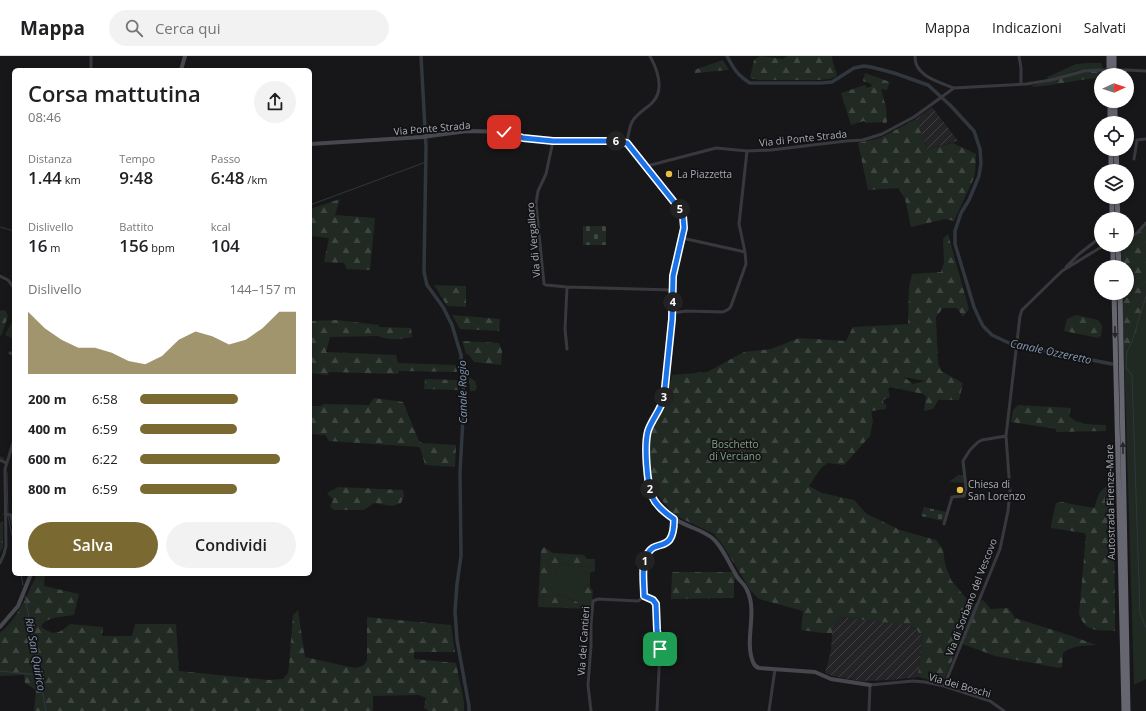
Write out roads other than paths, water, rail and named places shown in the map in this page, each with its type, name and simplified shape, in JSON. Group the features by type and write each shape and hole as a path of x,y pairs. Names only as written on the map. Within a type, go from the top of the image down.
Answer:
{"highway":[{"path":"1109,56 1109,68"},
{"path":"1114,56 1114,68"},
{"name":"Autostrada Firenze-Mare","path":"1114,300 1124,711"},
{"name":"Autostrada Firenze-Mare","path":"1120,300 1128,711"}],"street":[{"path":"91,56 91,68"},
{"path":"182,68 185,56"},
{"path":"627,143 632,122 637,115 652,103 657,94 659,80 650,56"},
{"path":"915,56 915,63 922,73 954,88 1021,84 1051,80 1098,70 1146,71"},
{"path":"1019,56 1021,84"},
{"name":"Via di Ponte Strada","path":"647,166 716,148 748,151 793,148 873,138 914,117 954,88"},
{"name":"Via Ponte Strada","path":"312,144 429,137 467,131 513,132 517,136 523,138 553,141"},
{"path":"1134,159 1137,140 1146,139"},
{"path":"553,141 614,141 627,143 647,166"},
{"name":"Via di Vergalloro","path":"553,141 546,174 538,191 536,204 544,284 567,287 672,290"},
{"path":"673,313 686,311 722,312 729,309 731,306 746,264 739,224 748,151"},
{"name":"Via dei Boschi","path":"647,166 681,211 684,221 682,238 675,263 672,290 673,313 664,397 661,408 648,432 647,460 649,486 653,498 661,509 674,519 711,538 717,544 746,588 751,598 750,650 753,663 759,668 815,672 831,679 870,685 913,681 925,682 944,686 990,701 1004,711"},
{"path":"1134,235 1146,223"},
{"path":"682,238 745,252"},
{"path":"1062,271 1079,254 1094,242"},
{"name":"Via di Sorbano del Vescovo","path":"944,686 1000,549 1008,511 1010,491 1006,436 1020,316 1022,310 1062,271 1094,251"},
{"path":"0,276 8,280 12,285"},
{"path":"567,287 565,330 567,349"},
{"path":"944,524 952,497 964,496 966,488 963,461 970,450 982,440 1006,436"},
{"path":"0,563 6,546 7,514 5,469 12,446"},
{"path":"0,460 6,463"},
{"path":"7,514 12,525"},
{"path":"657,711 660,649 657,630 656,604 653,600 644,596 644,566 646,555 653,549 670,540 673,534 674,519"},
{"path":"0,626 18,606 30,576"},
{"name":"Via dei Cantieri","path":"591,711 588,685 593,601 598,599 638,601 644,596"},
{"path":"769,711 775,669"},
{"path":"869,711 870,685"}],"waterway":[{"name":"Canale Rogio","path":"421,56 426,147 424,272 427,285 443,307 452,325 461,355 464,400 460,472 461,556 455,611 457,640 469,711"},
{"name":"Canale Ozzeretto","path":"727,56 736,71 750,83 832,82 854,68 864,66 894,73 928,85 950,105 974,131 980,149 981,163 979,176 969,200 961,213 955,231 955,244 974,307 983,326 992,335 1009,343 1112,364"},
{"path":"312,204 426,162"},
{"path":"0,227 12,230"},
{"path":"1126,368 1127,351 1132,342 1146,296"},
{"name":"Canale Ozzeretto","path":"1125,368 1132,375 1140,613 1146,628"},
{"name":"Rio San Quirico","path":"0,457 4,459"},
{"name":"Rio San Quirico","path":"7,472 8,516 12,535"},
{"name":"Rio San Quirico","path":"21,576 23,585"},
{"name":"Rio San Quirico","path":"25,596 46,711"},
{"path":"0,671 39,675"}],"place":[{"name":"La Piazzetta","path":"669,174"},
{"name":"Chiesa di San Lorenzo","path":"960,490"}],"park label":[{"name":"Boschetto di Verciano","path":"735,450"}]}
